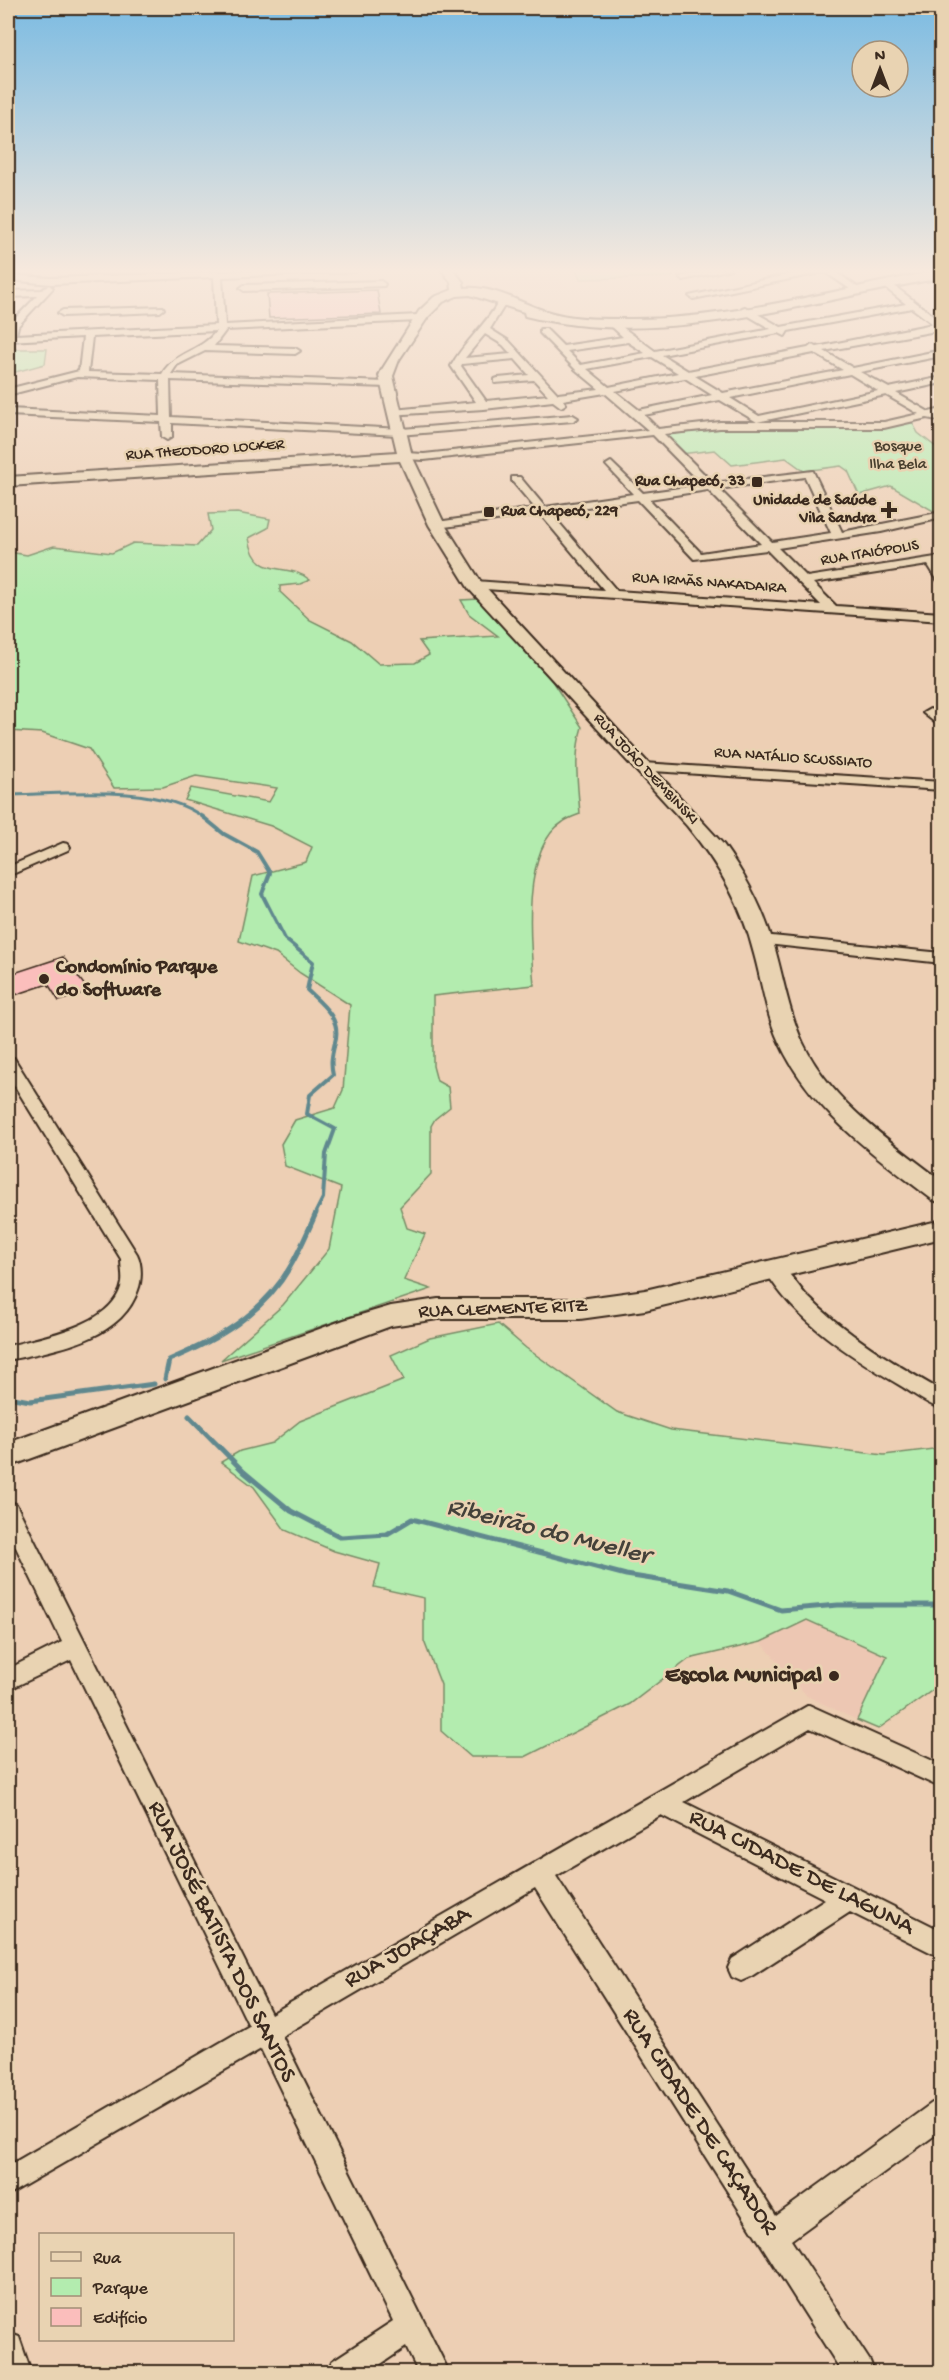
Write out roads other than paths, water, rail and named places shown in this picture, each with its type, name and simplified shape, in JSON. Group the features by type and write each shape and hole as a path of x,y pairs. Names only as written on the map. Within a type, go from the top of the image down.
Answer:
{"main road":[{"path":"386,380 386,385"},
{"name":"RUA JOÃO DEMBINSKI","path":"386,385 405,456 437,525 474,585 643,767 723,858 746,895 762,940 786,1029 797,1055 818,1086 855,1123 942,1194"},
{"name":"RUA THEODORO LOCKER","path":"8,482 405,456"},
{"name":"RUA CLEMENTE RITZ","path":"8,1455 343,1331 392,1316 461,1307 556,1309 611,1306 774,1270 942,1229"}],"street":[{"path":"8,392 49,380"},
{"path":"165,380 167,437"},
{"path":"255,380 386,385"},
{"path":"465,380 484,406"},
{"path":"498,381 507,380"},
{"path":"539,380 592,439"},
{"path":"595,380 637,413 832,609"},
{"path":"393,413 556,399 661,380"},
{"path":"695,380 757,419"},
{"path":"637,413 801,380"},
{"path":"868,380 942,422"},
{"path":"405,456 424,457 720,425 942,380"},
{"path":"8,412 398,431 573,418"},
{"path":"720,425 876,425 942,412"},
{"path":"611,465 698,557 887,528 942,515"},
{"path":"437,525 809,473 838,536"},
{"path":"516,479 613,594"},
{"path":"937,560 942,579"},
{"name":"RUA ITAIÓPOLIS","path":"803,581 937,560"},
{"name":"RUA IRMÃS NAKADAIRA","path":"474,585 942,617"},
{"path":"930,713 942,724"},
{"name":"RUA NATÁLIO SCUSSIATO","path":"643,767 942,786"},
{"path":"8,872 63,847"},
{"path":"762,940 942,958"},
{"path":"8,1062 130,1259 132,1282 122,1307 102,1323 65,1338 8,1353"},
{"path":"774,1270 805,1308 839,1338 942,1401"},
{"name":"RUA JOSÉ BATISTA DOS SANTOS","path":"8,1510 434,2373"},
{"path":"8,1680 75,1647"},
{"name":"RUA JOAÇABA","path":"8,2181 809,1716 942,1778"},
{"name":"RUA CIDADE DE LAGUNA","path":"660,1802 942,1945"},
{"name":"RUA CIDADE DE CAÇADOR","path":"539,1872 859,2373"},
{"path":"741,1968 849,1898"},
{"path":"772,2236 942,2113"},
{"path":"343,2373 412,2326"},
{"path":"8,2348 16,2373"}],"waterway":[{"name":"Ribeirão do Mueller","path":"8,795 82,793 137,795 185,807 204,818"},
{"name":"Ribeirão do Mueller","path":"202,816 224,834 257,852 270,873 262,894 285,939 313,962 307,990 329,1013 336,1026 332,1055 333,1075 310,1095 307,1114 335,1129 326,1154 323,1198 315,1214"},
{"name":"Ribeirão do Mueller","path":"165,1379 169,1360 204,1344 237,1324 266,1299 290,1267 316,1213"},
{"path":"8,1397 30,1401 154,1384"},
{"name":"Ribeirão do Mueller","path":"189,1416 244,1472 291,1511 341,1537 387,1534 412,1519 626,1575 728,1591 781,1610 838,1605 942,1605"}],"place":[{"name":"Rua Chapecó, 33","path":"757,482"},
{"name":"Unidade de Saúde Vila Sandra","path":"889,510"},
{"name":"Rua Chapecó, 229","path":"489,512"},
{"name":"Condomínio Parque do Software","path":"44,979"},
{"name":"Escola Municipal","path":"834,1676"}],"park label":[{"name":"Bosque Ilha Bela","path":"898,456"}]}
